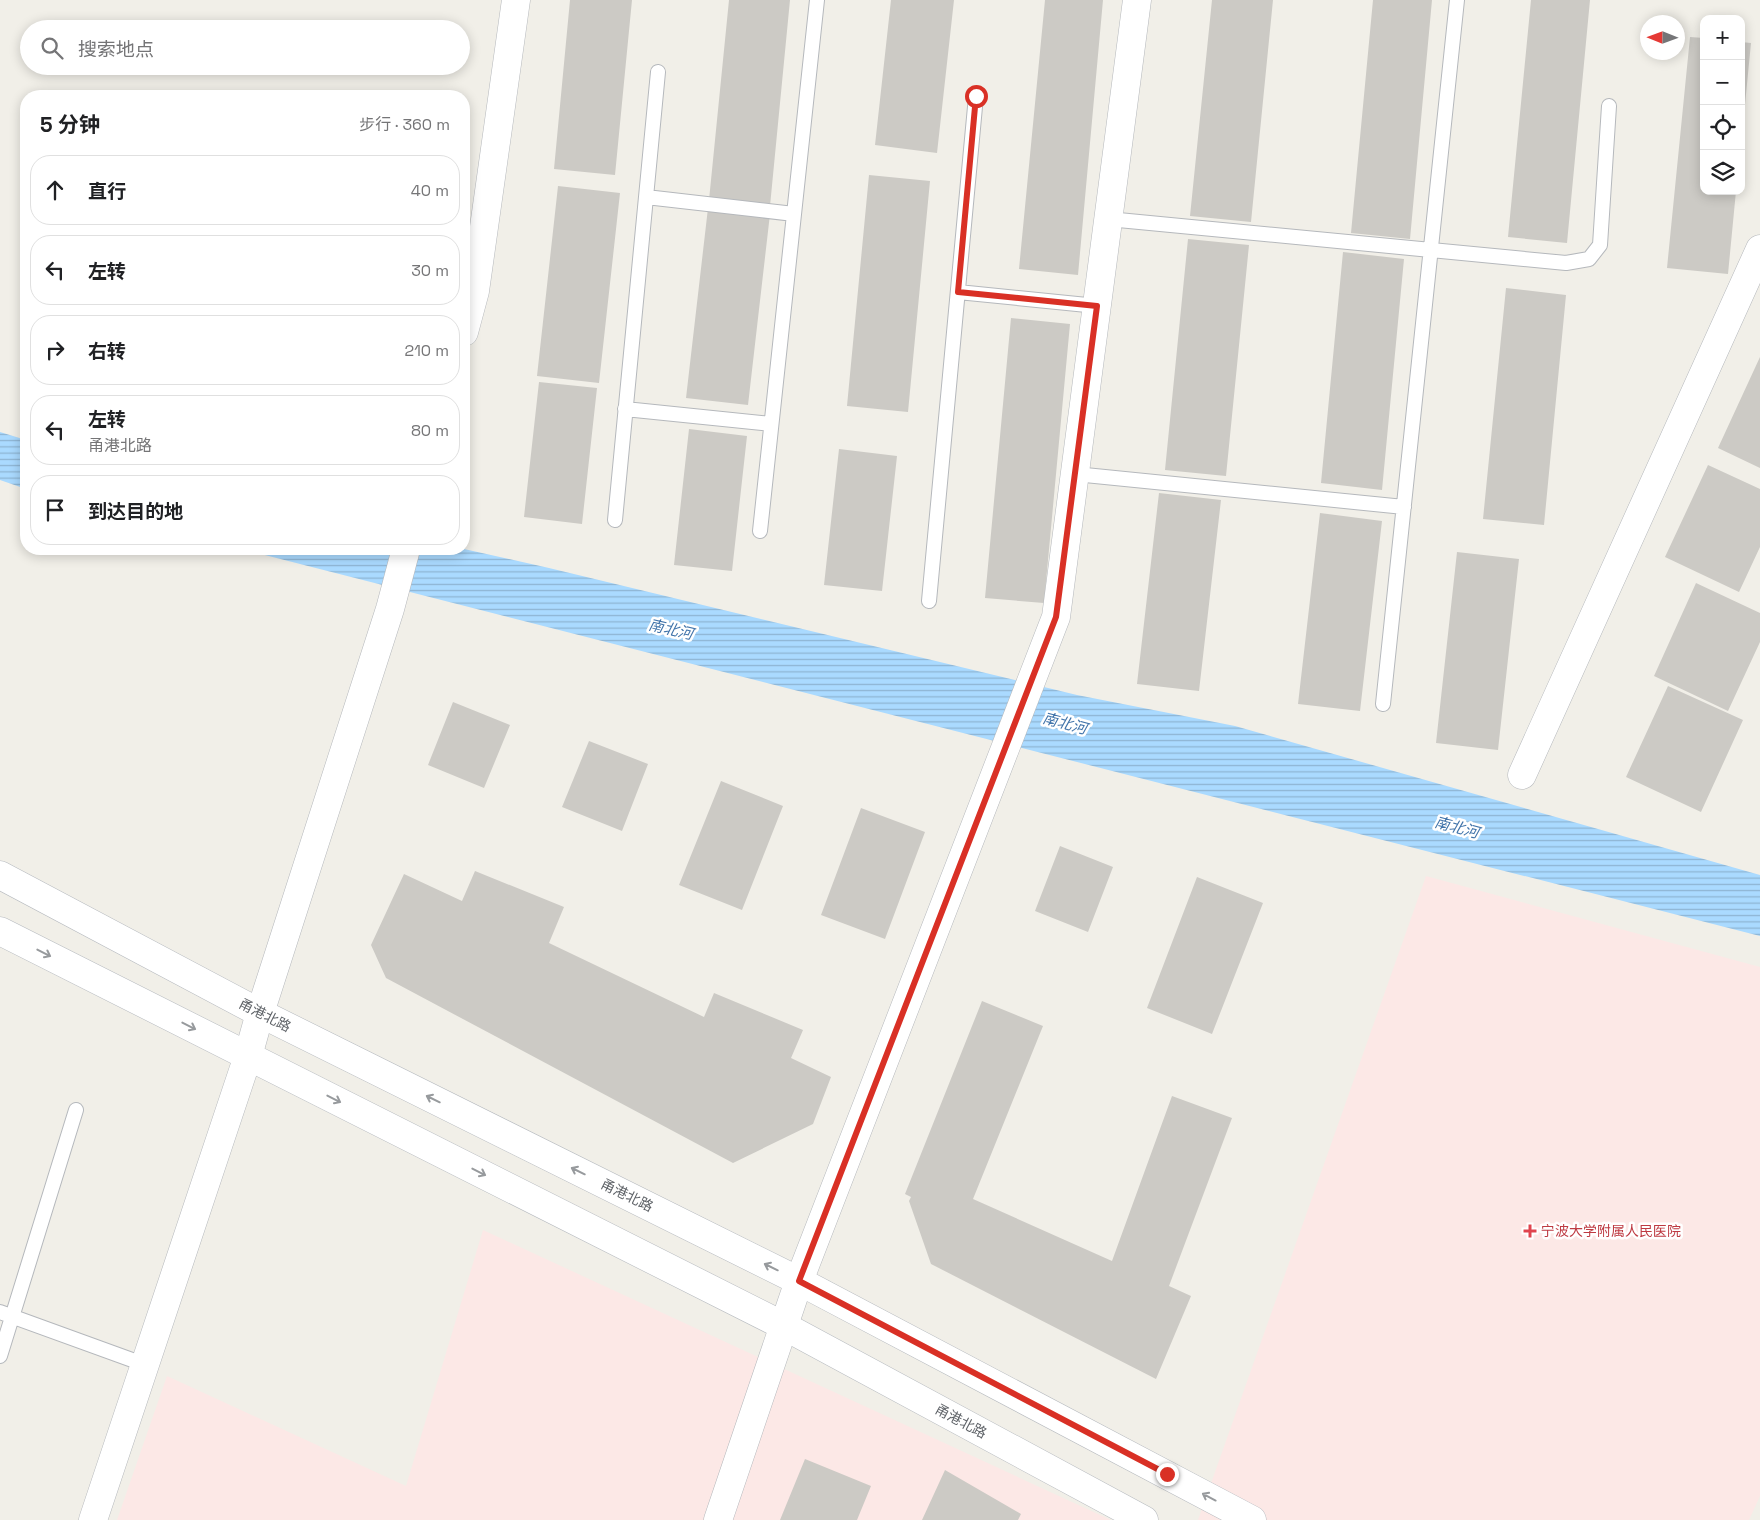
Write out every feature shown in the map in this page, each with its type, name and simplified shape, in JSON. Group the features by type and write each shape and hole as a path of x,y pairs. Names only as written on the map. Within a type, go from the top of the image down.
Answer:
{"street":[{"path":"470,310 475,291 516,0"},
{"path":"718,1520 799,1281 1056,617 1138,0"},
{"path":"1522,775 1760,249"},
{"path":"93,1520 248,1056 260,1013 394,595 404,555"},
{"name":"甬港北路","path":"0,874 260,1013 799,1281 1252,1520"},
{"name":"甬港北路","path":"0,931 784,1326 1144,1520"}],"lane":[{"path":"760,531 817,0"},
{"path":"1383,704 1457,0"},
{"path":"615,520 658,72"},
{"path":"929,601 976,96"},
{"path":"1108,219 1566,263 1589,259 1600,245 1609,106"},
{"path":"646,197 794,214"},
{"path":"958,292 1097,306"},
{"path":"625,409 771,424"},
{"path":"1075,474 1404,507"},
{"path":"0,1356 6,1315 76,1110"},
{"path":"6,1315 146,1366"}],"shaded area":[{"name":"宁波大学附属人民医院","path":"1426,876 1760,967 1760,1496 1749,1520 1198,1520"},
{"path":"483,1230 1111,1520 117,1520 167,1376 406,1486"}],"water":[{"path":"0,432 20,438 20,487 0,480"},
{"name":"南北河","path":"470,550 1077,695 1235,726 1760,875 1760,936 265,555 470,555"}],"building":[{"path":"570,0 632,0 615,175 554,169"},
{"path":"729,0 790,0 770,206 709,200"},
{"path":"891,0 954,0 937,153 875,145"},
{"path":"1045,0 1103,0 1078,275 1019,269"},
{"path":"1212,0 1273,0 1251,222 1190,216"},
{"path":"1373,0 1432,0 1410,239 1351,233"},
{"path":"1531,0 1590,0 1567,243 1508,237"},
{"path":"1690,37 1700,38 1700,195 1736,195 1728,274 1667,268"},
{"path":"1745,42 1751,43 1745,104"},
{"path":"869,175 930,181 908,412 847,406"},
{"path":"558,186 620,193 599,383 537,376"},
{"path":"708,208 770,214 748,405 686,398"},
{"path":"1188,239 1249,245 1226,476 1165,470"},
{"path":"1343,252 1404,259 1382,490 1321,483"},
{"path":"1506,288 1566,295 1544,525 1483,519"},
{"path":"1011,318 1070,324 1044,603 985,598"},
{"path":"1760,357 1760,468 1718,448"},
{"path":"539,382 597,388 582,524 524,517"},
{"path":"689,429 747,436 732,571 674,565"},
{"path":"839,449 897,456 882,591 824,585"},
{"path":"1708,465 1760,489 1760,547 1739,592 1665,557"},
{"path":"1159,493 1221,500 1199,691 1137,684"},
{"path":"1320,513 1382,521 1360,711 1298,704"},
{"path":"1457,552 1519,559 1498,750 1436,743"},
{"path":"1696,583 1760,613 1760,642 1728,711 1654,676"},
{"path":"1668,686 1743,720 1701,812 1626,777"},
{"path":"453,702 510,725 484,788 428,765"},
{"path":"589,741 648,764 622,831 562,807"},
{"path":"721,781 783,806 742,910 679,885"},
{"path":"861,808 925,832 885,939 821,915"},
{"path":"1060,846 1113,867 1088,932 1035,911"},
{"path":"475,871 564,907 549,943 704,1017 714,993 803,1030 791,1058 831,1077 813,1124 733,1163 386,978 371,945 404,874 462,901"},
{"path":"1197,877 1263,903 1212,1034 1147,1008"},
{"path":"982,1001 1043,1026 973,1199 1112,1261 1172,1096 1232,1118 1169,1286 1191,1296 1156,1379 931,1264 909,1201 911,1197 905,1194"},
{"path":"805,1459 871,1486 857,1520 780,1520"},
{"path":"945,1470 1021,1514 1018,1520 922,1520"}],"place":[{"name":"宁波大学附属人民医院","path":"1530,1231"}],"route":[{"path":"976,96 958,292 1097,306 1056,617 799,1281 1167,1474"}]}
